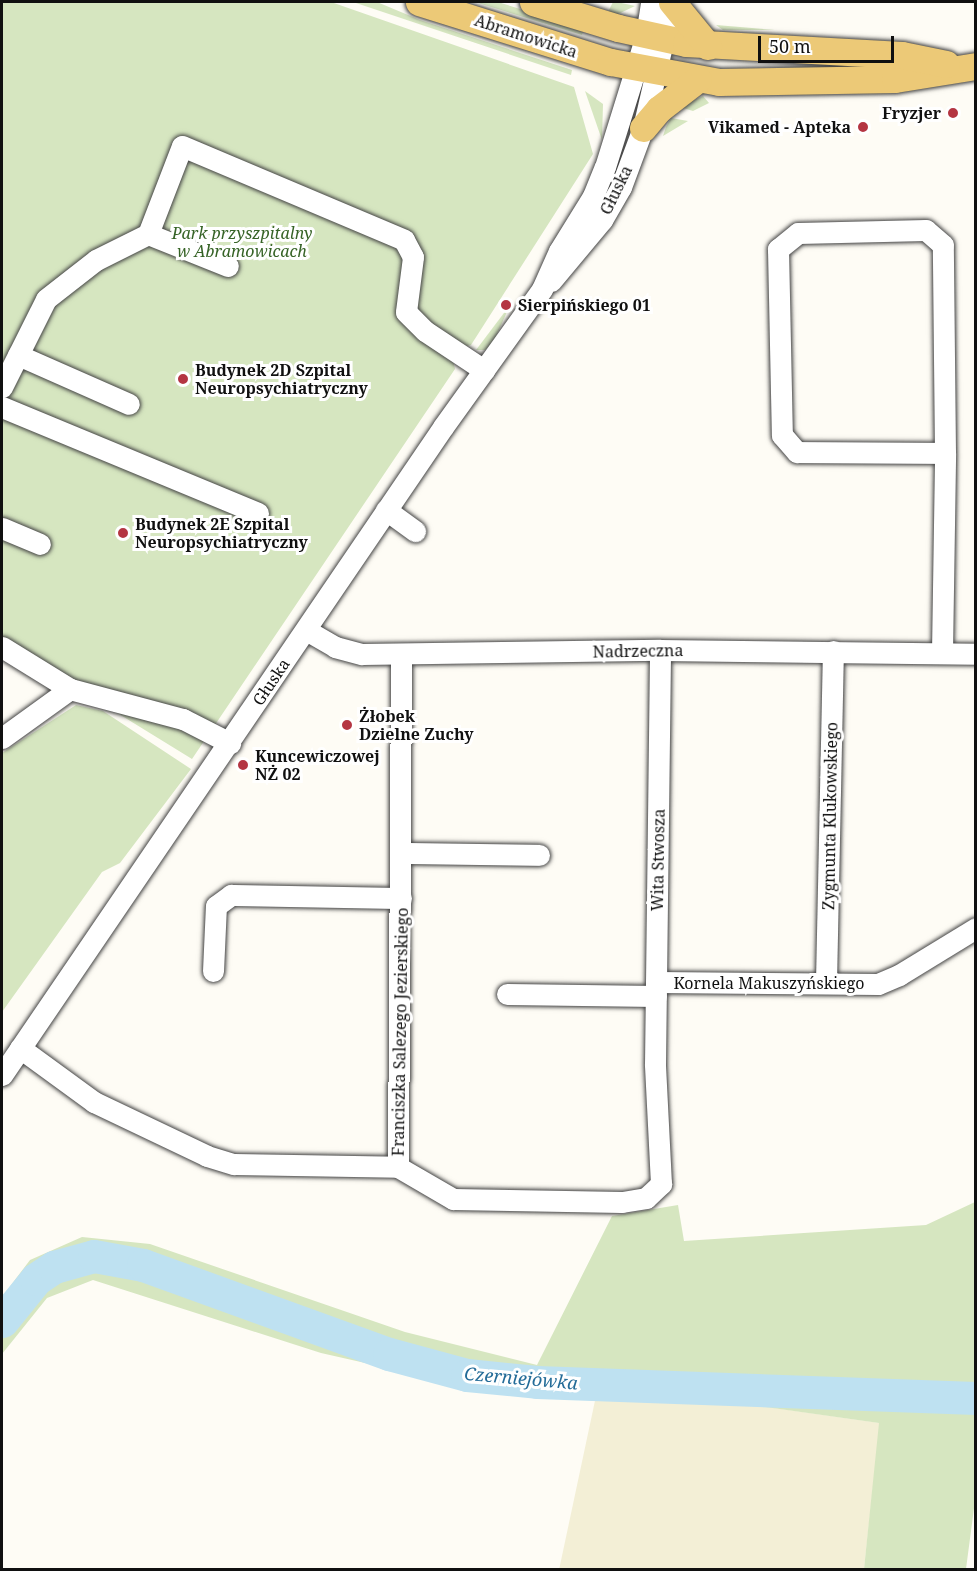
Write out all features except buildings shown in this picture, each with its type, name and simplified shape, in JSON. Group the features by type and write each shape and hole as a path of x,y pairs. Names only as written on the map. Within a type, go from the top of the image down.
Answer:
{"main road":[{"name":"Abramowicka","path":"419,2 646,70 698,79 774,84 895,79 969,67"},
{"path":"532,2 656,37 708,46 902,55 969,67"},
{"path":"672,2 708,46"},
{"path":"643,128 659,109 698,79"}],"street":[{"path":"651,2 656,37"},
{"path":"646,70 656,37 672,2"},
{"name":"Głuska","path":"2,1075 230,743 386,510 484,370 542,289 577,254 610,208 643,128 646,70"},
{"name":"Głuska","path":"542,289 559,251 593,196 646,70"},
{"path":"2,387 46,299 96,260 148,234 182,146 405,240 412,257 406,312 425,330 484,370"},
{"path":"942,652 945,453 943,245 926,230 798,233 778,249 782,435 797,452 945,453"},
{"path":"148,234 228,266"},
{"path":"18,355 129,404"},
{"path":"2,406 258,513"},
{"path":"386,510 415,531"},
{"path":"2,528 40,544"},
{"name":"Nadrzeczna","path":"306,630 342,650 401,655 660,650 975,654"},
{"path":"2,647 70,689 183,719 230,743"},
{"name":"Wita Stwosza","path":"398,1167 453,1199 602,1201 646,1198 661,1184 655,1069 660,650"},
{"name":"Zygmunta Klukowskiego","path":"826,982 833,651"},
{"name":"Franciszka Salezego Jezierskiego","path":"398,1167 401,655"},
{"path":"2,738 70,689"},
{"path":"401,853 539,855"},
{"name":"Franciszka Salezego Jezierskiego","path":"213,971 216,906 231,895 401,898"},
{"name":"Kornela Makuszyńskiego","path":"507,994 826,982 878,984 899,975 975,928"},
{"path":"20,1048 94,1102 207,1156 252,1166 398,1167"}],"shaded area":[{"path":"596,1396 724,1401 880,1423 864,1569 559,1570"}],"green space":[{"name":"Park przyszpitalny w Abramowicach","path":"2,2 331,2 574,87 593,154 471,345 461,348 453,360 455,369 192,759 2,642"},
{"path":"353,2 377,2 420,20 572,70 571,75"},
{"path":"475,2 498,2 584,29 582,35"},
{"path":"613,2 635,6 614,16 607,14"},
{"path":"716,25 775,30 723,30"},
{"path":"585,91 603,104 602,140"},
{"path":"703,96 709,103 693,111 680,107"},
{"path":"671,118 688,121 663,136 666,127"},
{"path":"510,305 494,341 485,350 476,350"},
{"path":"76,705 103,711 191,769 120,863 102,872 2,1012 2,753"},
{"path":"975,1202 976,1493 966,1569 864,1569 879,1423 724,1401 489,1391 321,1353 93,1280 47,1298 2,1354 2,1297 30,1260 82,1237 150,1244 405,1332 537,1365 612,1216 678,1205 684,1241 926,1225"}],"waterway":[{"name":"Czerniejówka","path":"2,1321 36,1279 54,1267 94,1256 143,1265 389,1354 467,1375 537,1382 976,1398"}],"place":[{"name":"Fryzjer","path":"953,113"},
{"name":"Vikamed - Apteka","path":"863,127"},
{"name":"Sierpińskiego 01","path":"506,305"},
{"name":"Budynek 2D Szpital Neuropsychiatryczny","path":"183,379"},
{"name":"Budynek 2E Szpital Neuropsychiatryczny","path":"123,533"},
{"name":"Żłobek Dzielne Zuchy","path":"347,725"},
{"name":"Kuncewiczowej NŻ 02","path":"243,765"}]}
